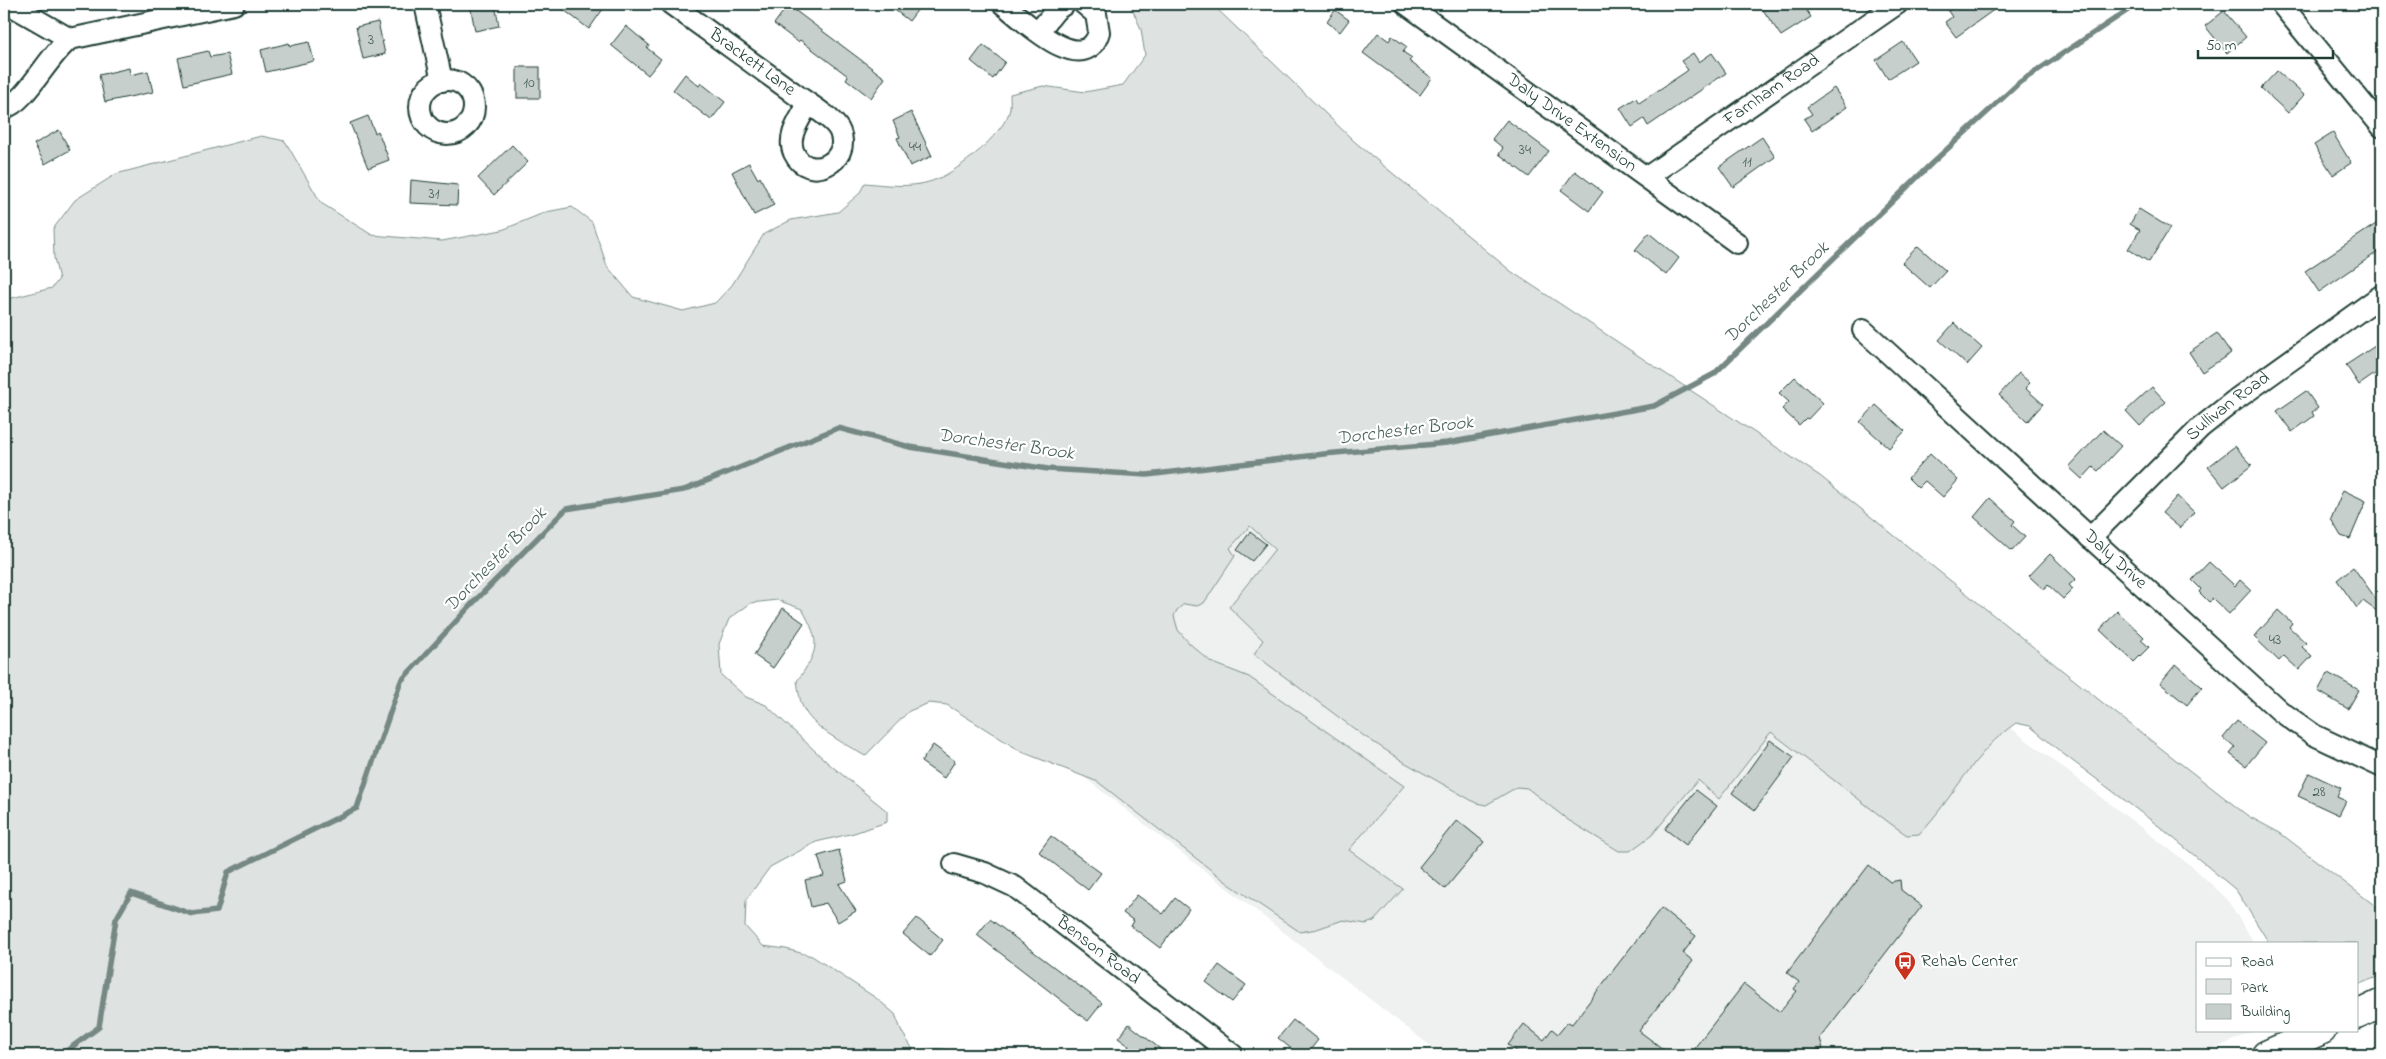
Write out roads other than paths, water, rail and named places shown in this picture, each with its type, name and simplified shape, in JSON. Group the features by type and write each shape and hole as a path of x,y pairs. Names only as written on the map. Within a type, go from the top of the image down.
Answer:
{"main road":[{"path":"2358,1015 2382,1004"},
{"path":"2266,1055 2318,1032"}],"street":[{"path":"9,4 70,39"},
{"path":"4,108 18,100 54,53 70,39 234,4"},
{"path":"425,4 442,81"},
{"name":"Brackett Lane","path":"671,4 808,104"},
{"path":"1003,4 1068,50 1085,49 1095,40 1099,27 1096,14 1084,4"},
{"path":"1039,31 1056,10 1065,4"},
{"name":"Daly Drive Extension","path":"1406,4 1737,243"},
{"name":"Farnham Road","path":"1647,177 1897,4"},
{"path":"2281,4 2382,127"},
{"name":"Sullivan Road","path":"2090,538 2200,428 2382,295"},
{"name":"Daly Drive","path":"1863,330 2288,717 2334,746 2382,768"},
{"name":"Benson Road","path":"954,864 985,873 1015,887 1232,1055"}],"waterway":[{"name":"Dorchester Brook","path":"61,1055 99,1027 116,919 131,893 192,914 217,911 228,872 357,808 401,681 470,606 566,509 684,490 838,428 910,447 1048,469 1147,475 1324,454 1447,443 1654,406 1714,374 1932,163 2020,82 2137,4"}],"place":[{"name":"Rehab Center","path":"1905,981"}]}
